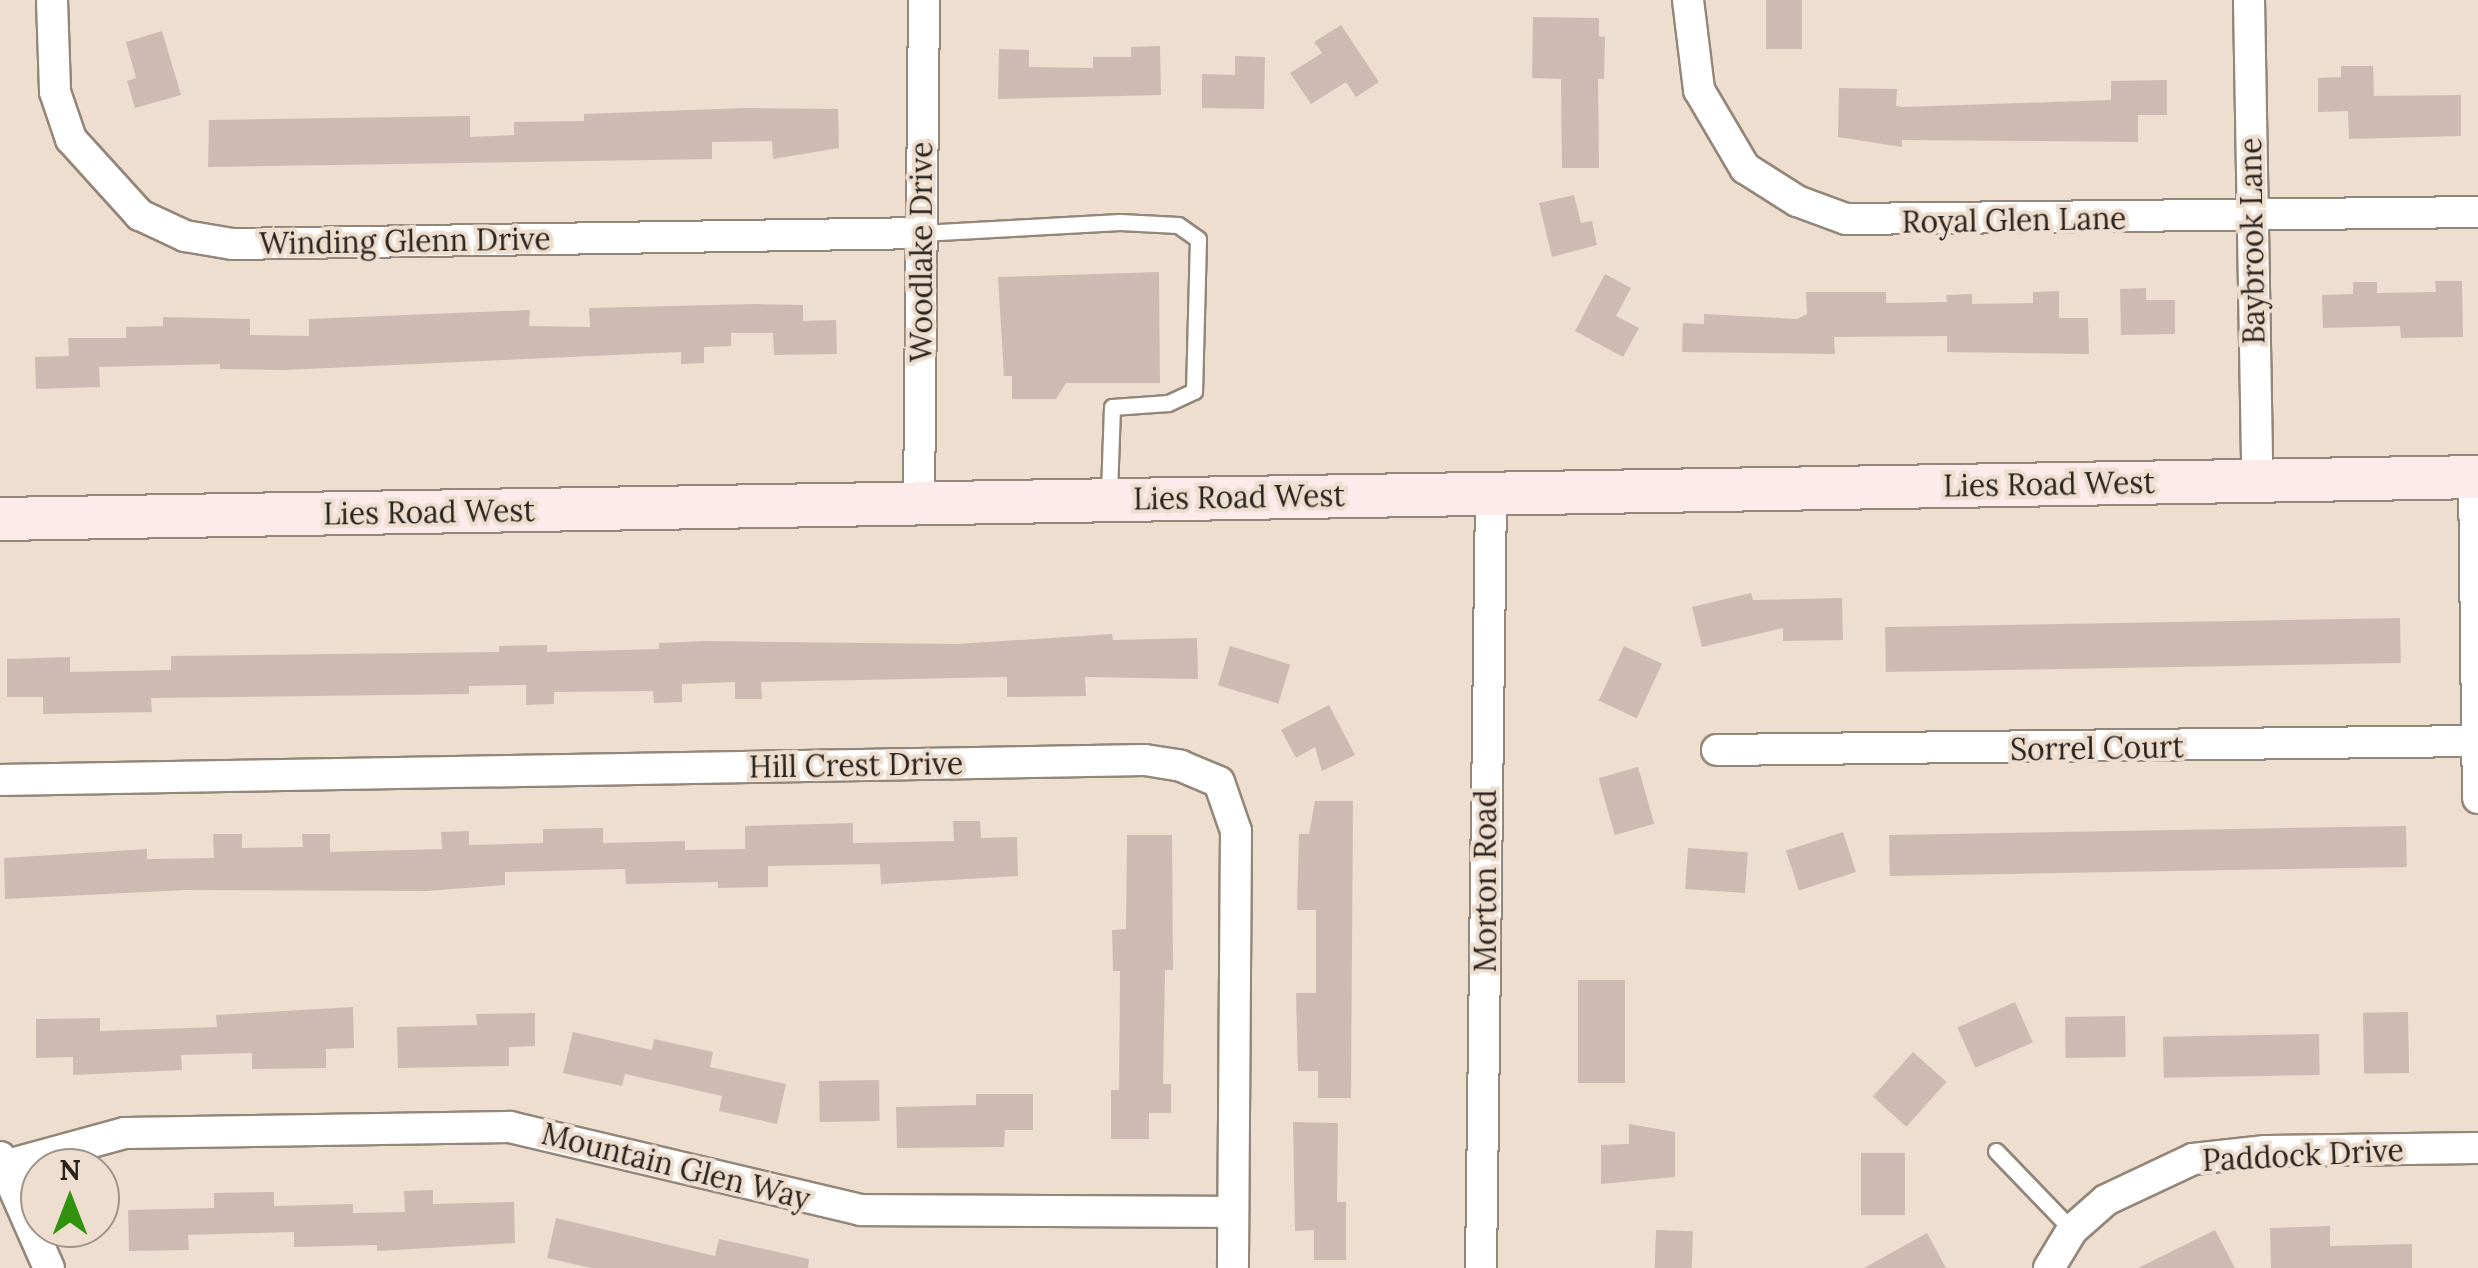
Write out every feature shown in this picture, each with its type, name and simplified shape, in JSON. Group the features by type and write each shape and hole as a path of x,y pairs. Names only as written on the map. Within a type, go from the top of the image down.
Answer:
{"street":[{"name":"Winding Glenn Drive","path":"52,0 55,92 71,140 140,214 185,236 232,244 921,233"},
{"name":"Woodlake Drive","path":"919,503 924,0"},
{"name":"Royal Glen Lane","path":"1688,0 1690,58 1709,113 1745,168 1821,212 1870,222 2478,212"},
{"name":"Baybrook Lane","path":"2249,0 2258,481"},
{"name":"Lies Road West","path":"0,519 2476,477"},
{"path":"2476,477 2478,798"},
{"name":"Morton Road","path":"1481,1268 1491,494"},
{"name":"Sorrel Court","path":"1717,750 2477,741"},
{"name":"Hill Crest Drive","path":"0,780 1145,760 1181,766 1219,782 1236,831 1232,1268"},
{"name":"Mountain Glen Way","path":"1,1163 125,1133 510,1128 860,1210 1233,1212"},
{"name":"Paddock Drive","path":"2050,1268 2072,1230 2135,1182 2192,1159 2266,1150 2478,1148"},
{"path":"1,1163 49,1268"}],"lane":[{"path":"921,233 1120,222 1178,225 1198,240 1194,391 1168,403 1112,407 1109,499"},
{"path":"1996,1150 2072,1230"}],"building":[{"path":"1766,0 1802,0 1802,49 1766,49"},
{"path":"1533,17 1599,18 1599,36 1605,37 1604,79 1598,79 1599,168 1562,168 1561,79 1532,78"},
{"path":"1341,25 1379,82 1356,97 1346,82 1311,104 1290,73 1322,53 1314,42"},
{"path":"162,31 181,95 135,108 127,81 136,78 126,42"},
{"path":"1160,46 1161,95 998,99 999,49 1029,50 1029,67 1093,68 1093,57 1131,57 1131,47"},
{"path":"1235,56 1265,57 1264,109 1202,108 1202,74 1235,75"},
{"path":"2341,66 2373,66 2374,96 2461,95 2461,136 2349,139 2348,111 2318,112 2318,78 2341,77"},
{"path":"2167,80 2167,115 2138,115 2138,142 1902,140 1902,147 1838,137 1839,88 1897,89 1896,106 1903,107 2111,100 2111,81"},
{"path":"838,109 839,148 773,159 772,141 712,142 712,159 208,167 209,120 470,116 470,137 514,135 514,122 584,121 584,114"},
{"path":"1574,195 1581,223 1592,221 1597,245 1552,257 1539,203"},
{"path":"1159,272 1160,383 1066,383 1056,399 1012,399 1012,376 1004,376 998,277"},
{"path":"1605,274 1631,288 1616,316 1639,328 1623,357 1575,331"},
{"path":"2435,281 2462,281 2463,337 2401,338 2400,326 2323,328 2322,295 2353,294 2353,282 2377,282 2377,293 2436,292"},
{"path":"2146,288 2146,300 2175,300 2175,334 2121,335 2120,289"},
{"path":"2059,291 2059,318 2088,318 2089,354 1947,352 1947,336 1834,337 1835,354 1682,352 1683,323 1704,324 1704,314 1797,319 1807,314 1806,292 1886,292 1886,303 1947,302 1946,295 1972,294 1972,304 2033,303 2033,292"},
{"path":"803,305 803,321 836,320 837,354 774,355 773,333 731,333 731,346 704,347 704,363 681,364 681,352 284,370 220,369 220,364 99,367 100,387 36,389 35,357 69,356 68,338 126,338 126,327 163,326 163,317 250,319 250,335 309,336 309,319 530,310 529,326 590,327 589,308"},
{"path":"1751,593 1753,600 1842,598 1843,640 1783,641 1783,628 1702,647 1692,607"},
{"path":"2400,618 2401,663 1886,672 1885,627"},
{"path":"1112,634 1113,640 1197,638 1198,679 1085,677 1086,696 1007,697 1007,677 761,682 762,699 735,699 735,682 682,684 682,702 654,703 653,691 554,692 554,704 526,705 526,685 469,686 469,694 151,698 152,712 43,714 43,697 7,697 7,659 70,657 70,672 171,670 171,656 499,652 499,646 547,645 547,652 659,649 659,643 708,641 956,644"},
{"path":"1230,646 1290,664 1278,704 1218,685"},
{"path":"1624,646 1662,664 1637,718 1599,700"},
{"path":"1329,705 1355,755 1322,771 1315,747 1296,758 1281,730"},
{"path":"1638,767 1654,824 1615,835 1599,778"},
{"path":"1315,801 1353,801 1351,1098 1318,1098 1318,1071 1298,1071 1296,993 1316,993 1316,910 1297,910 1299,834 1309,834"},
{"path":"953,821 980,821 981,838 1017,837 1018,876 881,884 880,864 768,866 768,887 718,888 718,882 626,884 625,869 505,872 505,885 427,891 186,890 5,899 4,858 147,849 147,859 214,858 213,834 242,834 242,848 303,847 302,834 330,834 330,852 442,849 441,832 469,831 469,845 543,843 543,829 603,828 603,843 685,841 685,850 745,849 745,826 853,823 853,843 954,841"},
{"path":"2406,826 2407,867 1890,876 1889,835"},
{"path":"1843,832 1856,872 1799,890 1786,851"},
{"path":"1127,835 1172,835 1173,970 1165,970 1163,1084 1171,1084 1171,1113 1149,1113 1149,1139 1111,1139 1111,1090 1119,1090 1120,971 1113,971 1112,930 1126,929"},
{"path":"1688,848 1748,852 1745,893 1685,889"},
{"path":"1578,980 1625,980 1625,1083 1578,1083"},
{"path":"2015,1002 2033,1042 1975,1068 1957,1028"},
{"path":"353,1007 354,1048 326,1049 326,1068 252,1069 252,1053 181,1055 182,1070 73,1075 73,1057 36,1058 36,1019 100,1018 100,1031 217,1027 216,1015"},
{"path":"2408,1012 2409,1073 2364,1074 2363,1013"},
{"path":"535,1013 535,1046 509,1047 509,1066 398,1068 397,1027 477,1025 476,1014"},
{"path":"2125,1016 2126,1057 2066,1058 2065,1017"},
{"path":"573,1032 652,1050 654,1039 713,1052 710,1067 786,1084 777,1124 719,1111 722,1096 625,1074 622,1086 563,1073"},
{"path":"2319,1034 2320,1075 2164,1078 2163,1037"},
{"path":"1913,1052 1946,1082 1906,1127 1873,1097"},
{"path":"879,1080 880,1121 820,1122 819,1081"},
{"path":"976,1094 1033,1094 1033,1130 1005,1130 1004,1147 897,1148 896,1107 976,1105"},
{"path":"1293,1122 1338,1123 1337,1202 1346,1202 1346,1260 1314,1260 1314,1230 1295,1231"},
{"path":"1629,1124 1675,1132 1675,1177 1601,1184 1601,1145 1629,1144"},
{"path":"1861,1153 1905,1153 1905,1215 1861,1215"},
{"path":"433,1190 433,1204 514,1202 515,1243 377,1251 377,1245 294,1247 294,1232 188,1235 189,1250 129,1251 128,1210 214,1208 214,1193 274,1192 274,1206 353,1204 353,1213 405,1212 404,1191"},
{"path":"556,1218 715,1256 719,1239 809,1259 808,1268 591,1268 547,1258"},
{"path":"2330,1226 2330,1246 2412,1244 2412,1268 2271,1268 2270,1228"},
{"path":"1656,1230 1693,1231 1692,1268 1655,1268"},
{"path":"2215,1230 2235,1268 2138,1268"},
{"path":"1927,1233 1946,1268 1864,1268"}]}
